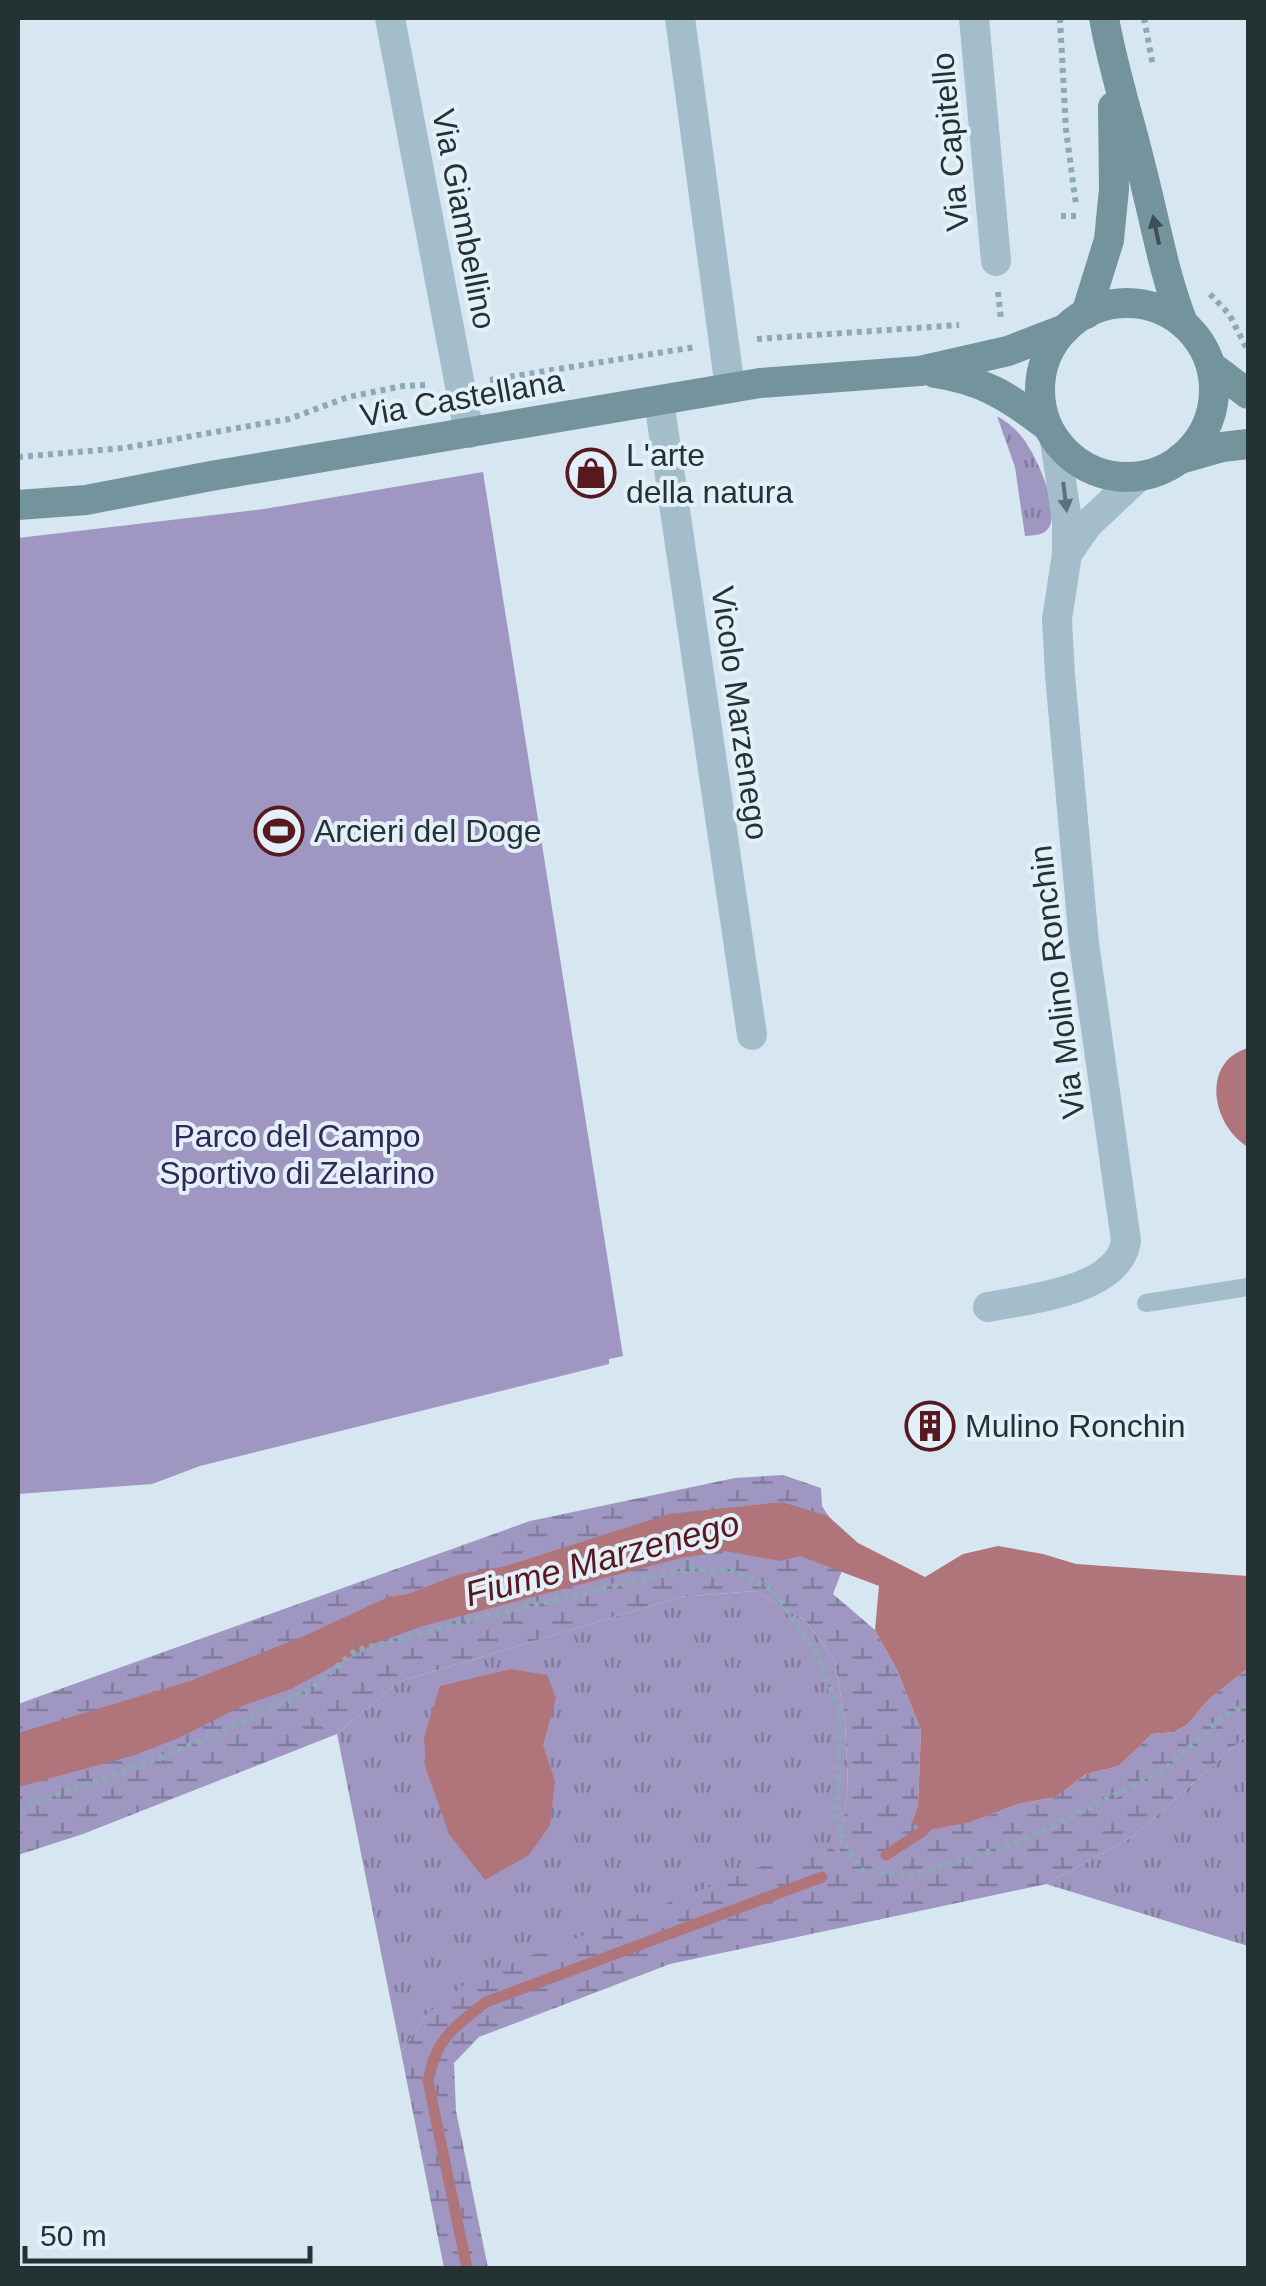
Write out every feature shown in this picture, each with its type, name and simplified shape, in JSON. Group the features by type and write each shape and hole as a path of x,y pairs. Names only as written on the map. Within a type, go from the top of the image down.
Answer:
{"street":[{"name":"Via Giambellino","path":"390,18 468,433"},
{"path":"680,18 730,388"},
{"name":"Via Capitello","path":"974,18 996,260"},
{"path":"1104,18 1113,69 1138,152 1168,285 1183,323"},
{"path":"1113,69 1111,228 1106,259 1075,321 1050,350 1042,375 1040,402 1051,434 1082,465 1106,475 1138,477 1222,447 1248,444"},
{"path":"1075,321 1110,304 1136,303 1161,309 1183,323 1200,342 1211,366 1214,392 1210,418 1198,441 1180,460"},
{"name":"Via Castellana","path":"18,505 86,500 730,388 920,371 1008,351 1075,321"},
{"path":"1211,366 1248,394"},
{"name":"Via Castellana","path":"920,371 982,384 1013,400 1051,434"},
{"name":"Vicolo Marzenego","path":"660,401 752,1035"},
{"name":"Via Molino Ronchin","path":"988,1306 1046,1296 1092,1281 1120,1259 1126,1241 1084,943 1057,620 1067,554 1065,491 1051,434"},
{"name":"Via Molino Ronchin","path":"1067,554 1088,524 1138,477"}],"lane":[{"path":"1146,1303 1248,1287"}],"path":[{"path":"1061,216 1078,216"},
{"path":"486,381 702,346"},
{"path":"18,457 124,448 289,419 348,397 432,385"},
{"path":"18,1808 171,1754 308,1690 355,1652 486,1616 688,1570 733,1571 773,1590 812,1648 839,1708 837,1819 846,1848 862,1871 912,1874 1018,1842 1162,1772 1222,1718 1248,1704"}],"green space":[{"path":"997,416 1022,437 1045,482 1051,520 1048,529 1040,534 1025,536 1015,467"},
{"name":"Arcieri del Doge","path":"483,472 623,1356 609,1359 609,1364 200,1466 152,1484 18,1494 18,538 264,509"},
{"path":"783,1475 821,1488 822,1506 850,1550 833,1594 875,1630 897,1670 921,1730 918,1805 912,1822 971,1822 1018,1804 1056,1797 1086,1774 1119,1766 1152,1734 1174,1732 1187,1725 1208,1700 1248,1668 1248,1734 1134,1836 1046,1884 670,1964 479,2037 454,2063 456,2111 488,2268 444,2268 401,2052 427,2014 473,1978 825,1842 839,1854 848,1787 845,1720 835,1661 805,1620 754,1591 680,1597 398,1682 337,1734 83,1834 18,1855 18,1704 530,1521 735,1478"},
{"path":"754,1591 805,1620 835,1661 845,1720 848,1787 839,1855 427,2014 401,2052 337,1734 398,1682 680,1597"},
{"path":"1248,1734 1248,1946 1046,1884 1134,1836"}],"water":[{"path":"1248,1048 1248,1147 1226,1125 1216,1095 1223,1066 1233,1055"},
{"name":"Fiume Marzenego","path":"782,1502 828,1516 858,1543 925,1577 963,1554 998,1546 1076,1564 1248,1576 1248,1668 1208,1700 1187,1725 1174,1732 1152,1734 1119,1766 1086,1774 1056,1797 1018,1804 971,1822 923,1831 912,1822 918,1805 921,1730 897,1670 875,1630 879,1586 800,1556 780,1561 725,1551 681,1558 423,1626 376,1643 291,1689 242,1706 181,1737 135,1755 18,1787 18,1733 190,1681 304,1636 388,1597 408,1594 456,1575 506,1566 669,1514"},
{"path":"511,1669 547,1675 556,1698 543,1745 555,1781 550,1825 529,1855 485,1880 449,1834 426,1769 424,1737 440,1686"}],"waterway":[{"path":"886,1855 923,1831 931,1821"},
{"path":"467,2268 428,2081 436,2054 448,2035 486,2002 822,1877"}],"place":[{"name":"L'arte della natura","path":"591,473"},
{"name":"Arcieri del Doge","path":"279,831"},
{"name":"Mulino Ronchin","path":"930,1426"}],"park label":[{"name":"Parco del Campo Sportivo di Zelarino","path":"297,1154"}]}
